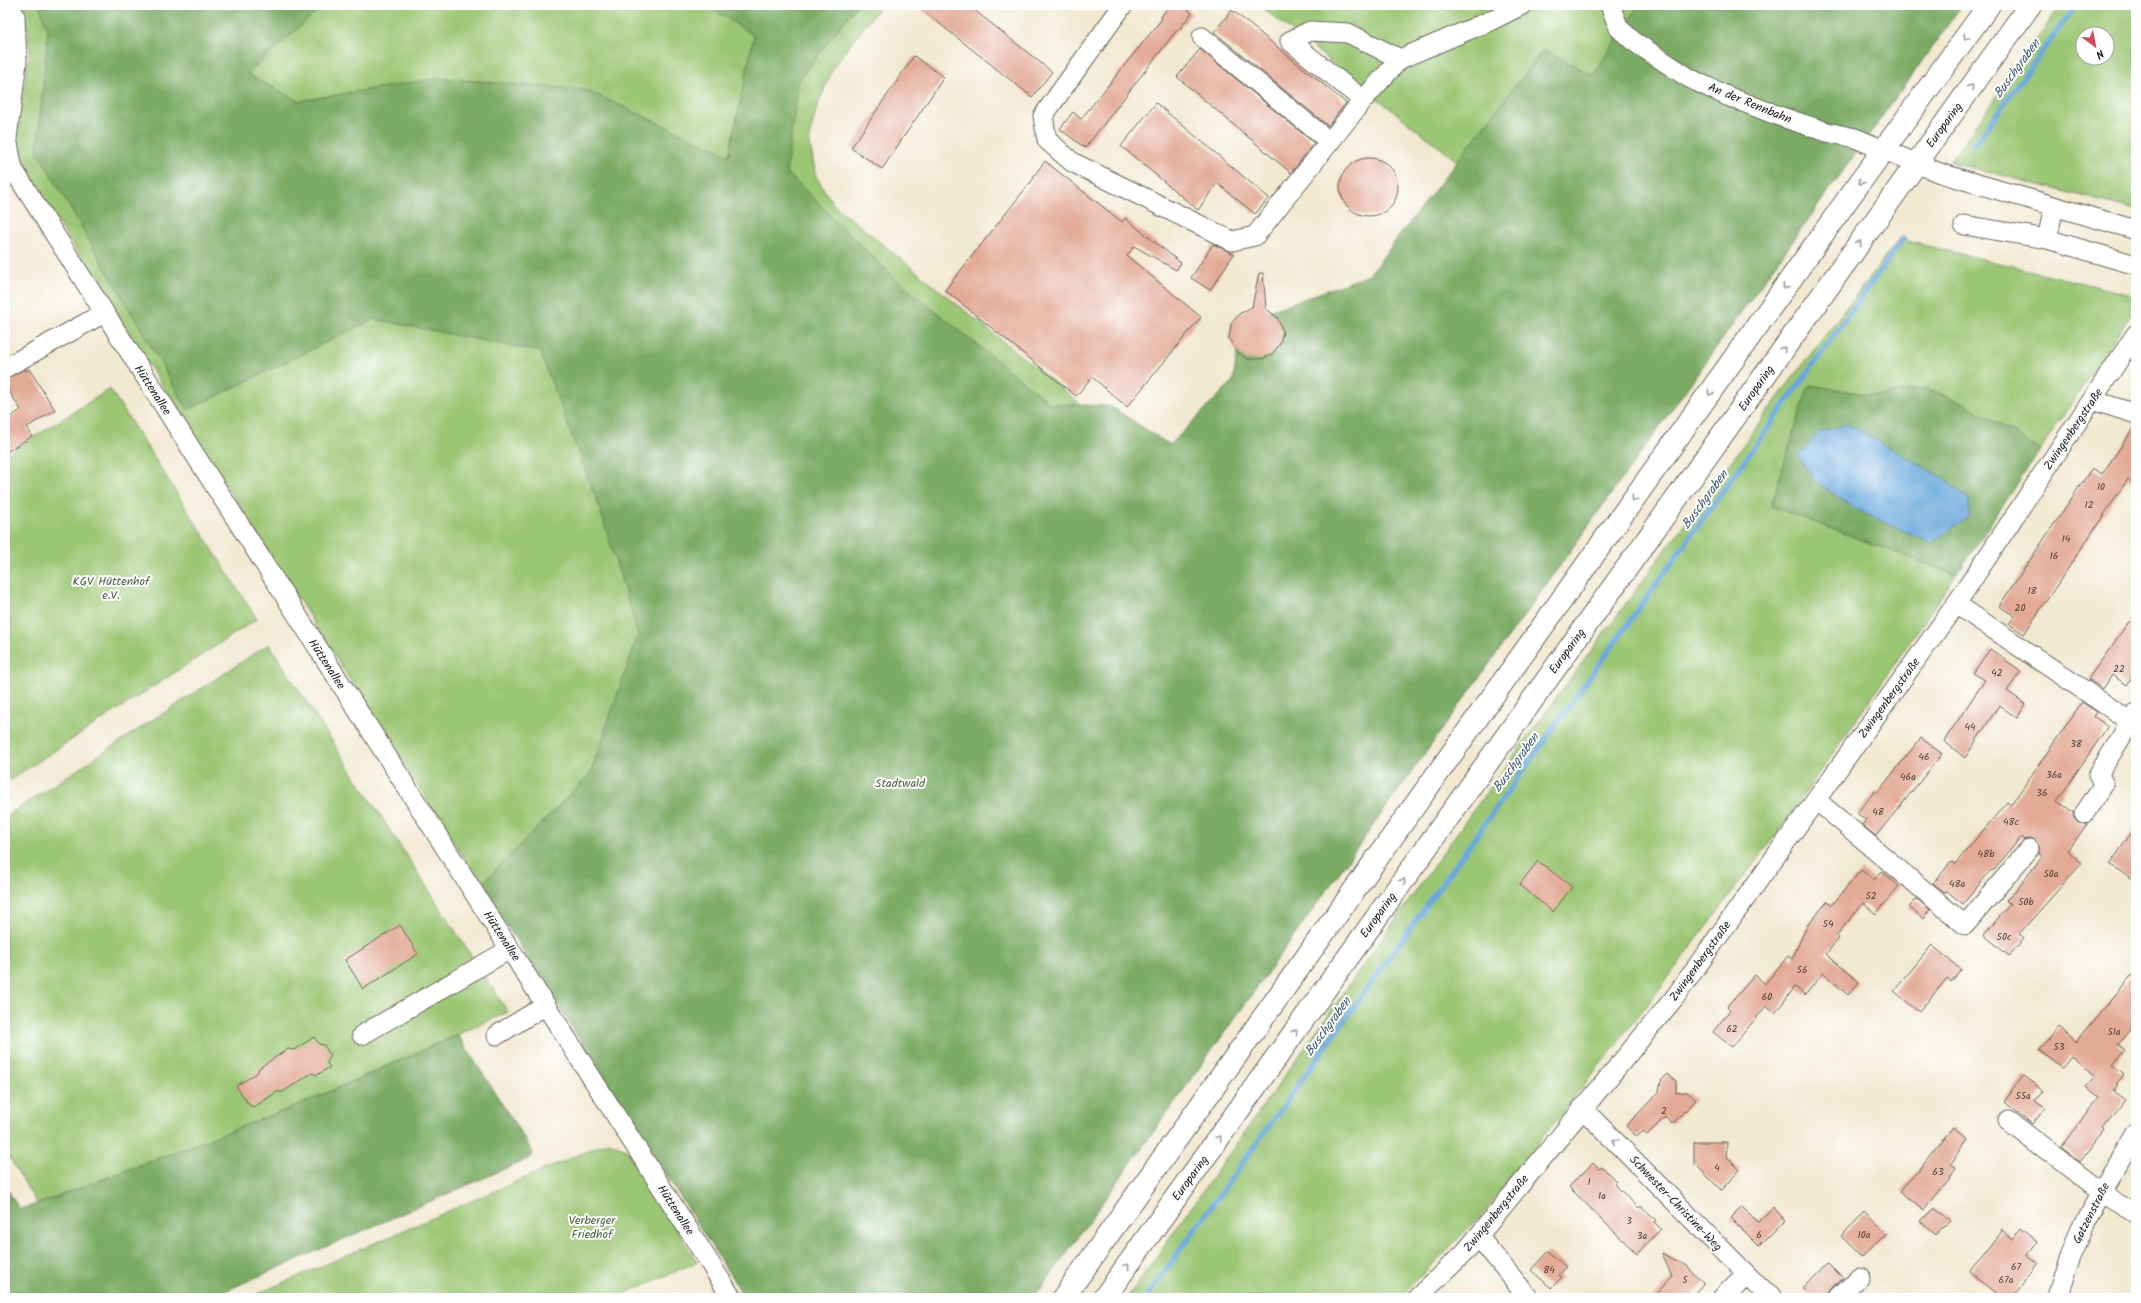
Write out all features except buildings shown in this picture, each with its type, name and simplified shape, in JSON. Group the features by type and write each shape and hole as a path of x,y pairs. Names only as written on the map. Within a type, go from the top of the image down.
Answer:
{"main road":[{"path":"1063,1298 1836,216 1885,151 1989,5"},
{"name":"Europaring","path":"1104,1298 2030,5"}],"street":[{"name":"Hüttenallee","path":"9,5 15,16 17,62 7,138 13,168 732,1298"},
{"path":"1123,5 1043,116 1047,140 1072,162 1232,241 1255,236 1363,100 1400,59 1492,20 1522,5"},
{"name":"An der Rennbahn","path":"1608,6 1620,28 1633,41 1688,78 1727,96 1779,116 1827,132 1855,138 1916,164"},
{"path":"1363,100 1290,41 1310,31 1348,33 1400,59"},
{"path":"1202,37 1330,142"},
{"path":"1916,164 2054,207 2136,230"},
{"path":"2047,239 2054,207"},
{"path":"1964,225 2047,239 2136,265"},
{"path":"5,368 104,313"},
{"name":"Zwingenbergstraße","path":"1425,1295 1465,1252 1582,1108 1675,997 1956,604 2136,334"},
{"path":"2092,400 2136,414"},
{"path":"1956,604 2133,717 2098,775 2104,784 2084,814"},
{"path":"1816,800 1965,925 2030,849"},
{"path":"362,1034 510,949"},
{"path":"497,1035 546,1005"},
{"name":"Schwester-Christine-Weg","path":"1582,1108 1770,1298"},
{"path":"2008,1120 2101,1192 2136,1213"},
{"name":"Gatzenstraße","path":"2057,1298 2077,1238 2101,1192 2136,1133"},
{"path":"1478,1236 1529,1298"},
{"path":"1723,1298 1746,1275"},
{"path":"1839,1298 1860,1277"}],"green space":[{"name":"Stadtwald","path":"19,5 881,5 834,66 818,104 809,137 816,177 834,205 1166,473 1202,475 1462,165 1259,5 1962,5 1034,1298 745,1298 13,152 30,51 26,20"},
{"name":"Stadtwald","path":"39,5 324,5 247,74 299,101 439,78 586,90 729,155 754,36 707,5 857,5 799,80 786,172 899,282 1051,404 1110,406 1170,445 1233,381 1242,321 1369,275 1543,50 1593,75 1639,5 1962,5 1034,1298 745,1298 481,885 590,774 638,635 600,509 540,352 374,319 188,410 37,151 48,31"},
{"path":"2061,5 2136,5 2136,210 1950,162"},
{"path":"1899,239 2136,296 2136,307 2040,450 1964,403 1926,388 1876,396 1809,385 1771,506 1956,575 1786,821 1661,987 1480,1217 1399,1298 1127,1298 1467,819 1794,376"},
{"path":"1809,385 1876,396 1926,388 1964,403 2040,450 1956,575 1771,506"},
{"name":"KGV Hüttenhof e.V.","path":"110,389 257,619 5,783 5,455"},
{"path":"269,644 508,1012 299,1105 37,1204 5,1150 5,817"},
{"path":"458,1035 531,1149 532,1157 209,1298 5,1298 5,1185 19,1209 38,1204 299,1105"},
{"name":"Verberger Friedhof","path":"608,1142 626,1149 697,1262 614,1298 248,1298"}],"water":[{"path":"1848,424 1946,480 1969,500 1969,517 1931,543 1853,508 1813,479 1798,456 1819,432"}],"waterway":[{"name":"Buschgraben","path":"1974,145 2076,5"},
{"name":"Buschgraben","path":"1146,1298 1903,239"}]}
